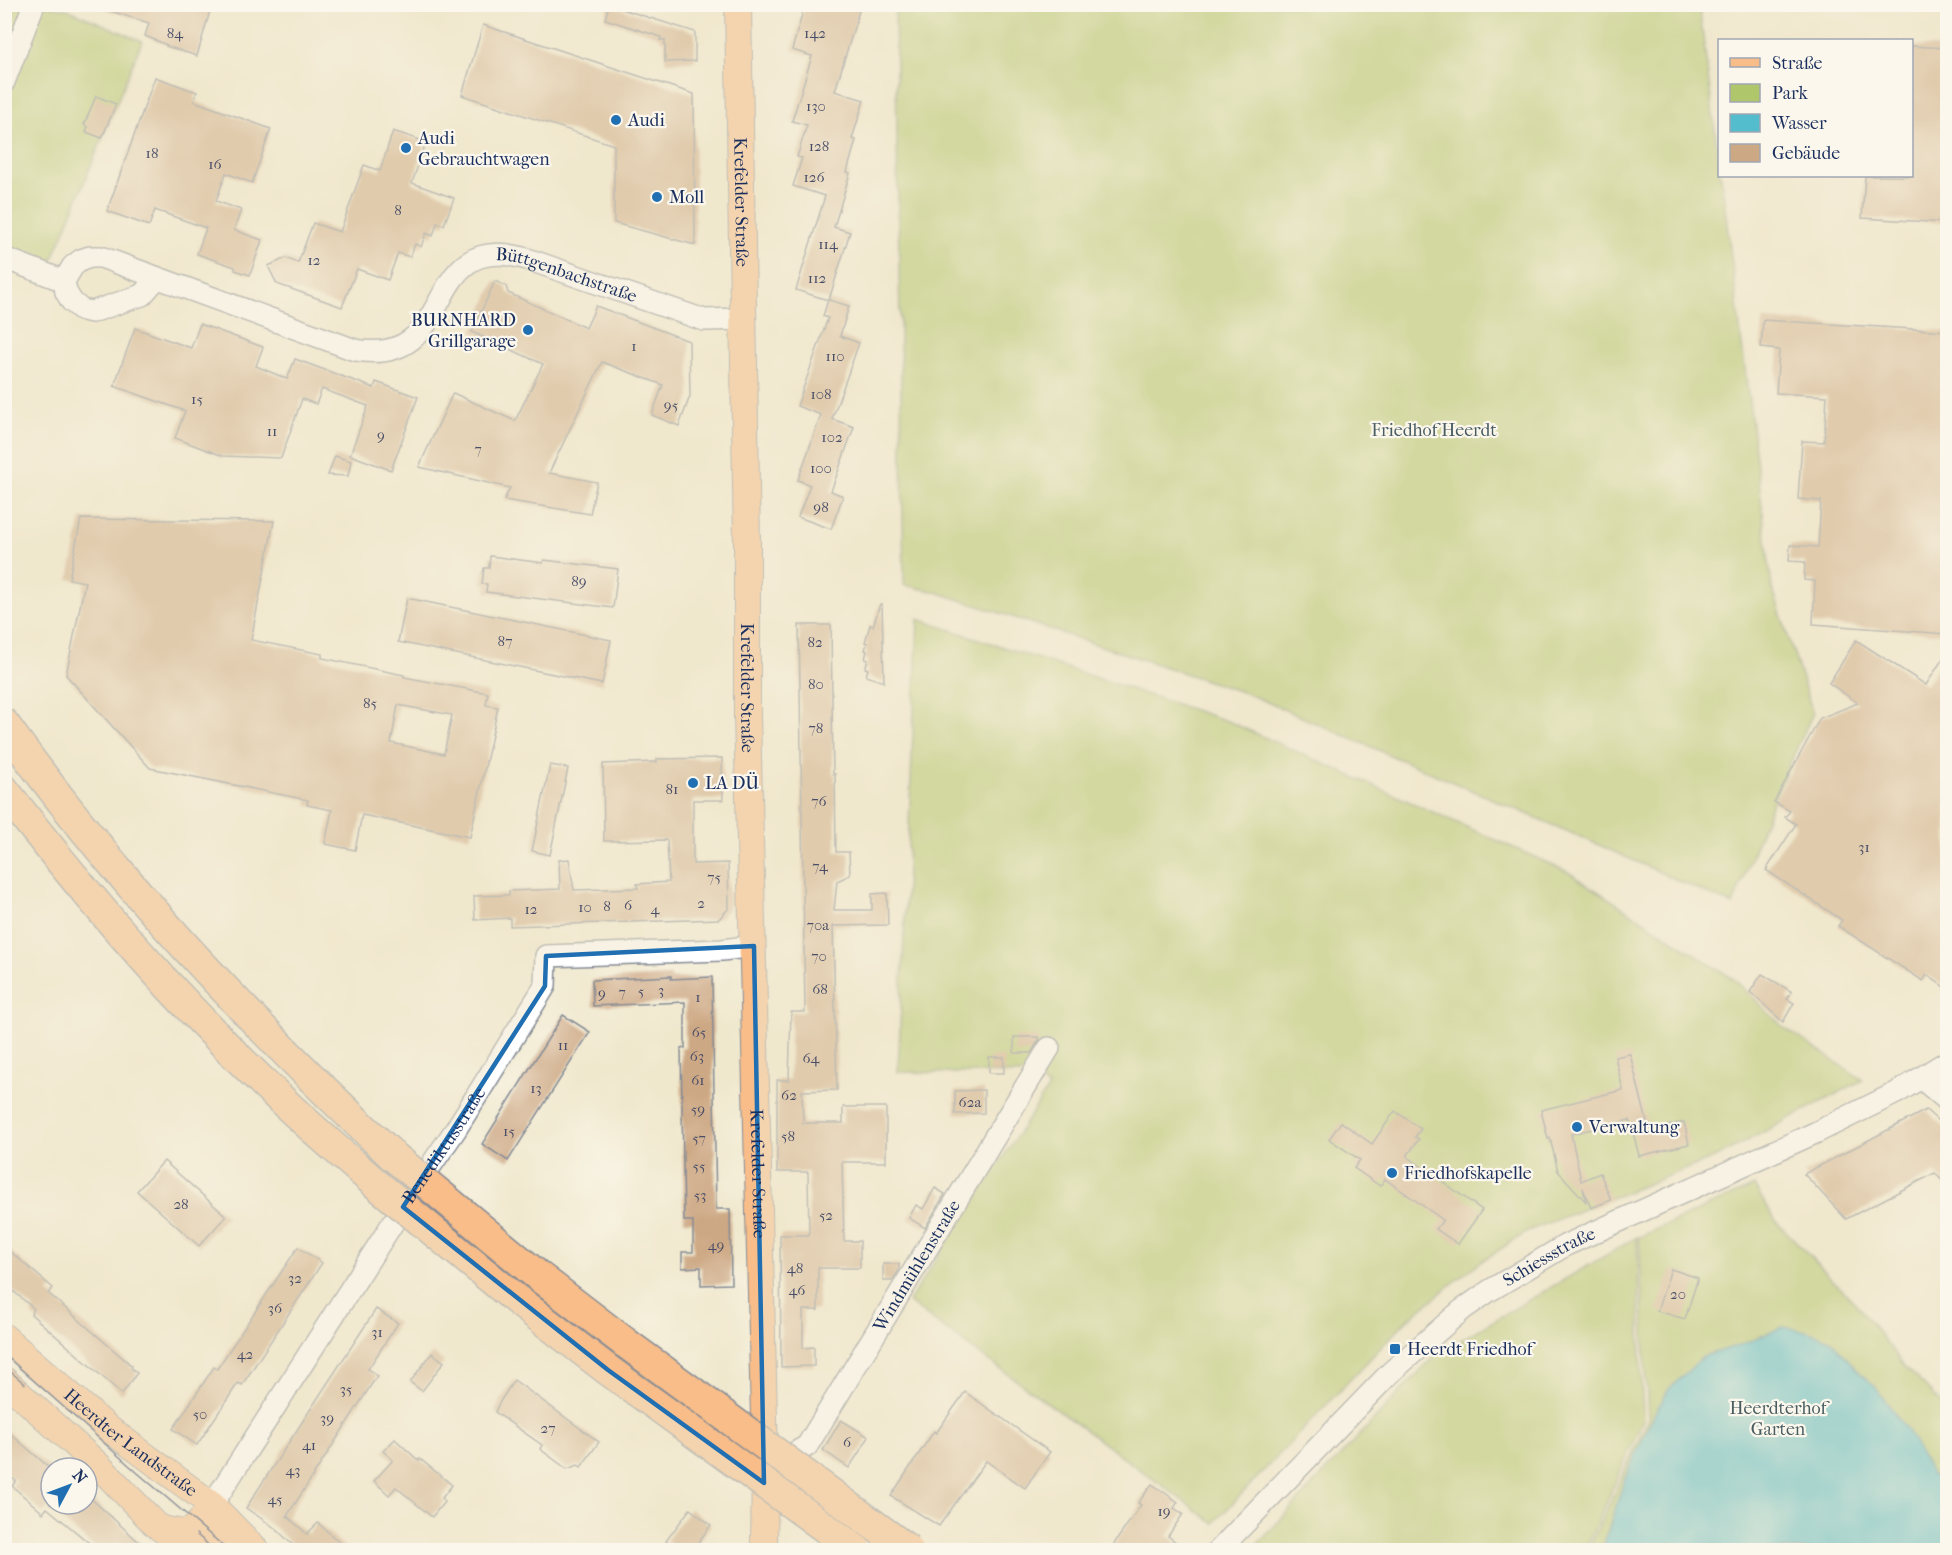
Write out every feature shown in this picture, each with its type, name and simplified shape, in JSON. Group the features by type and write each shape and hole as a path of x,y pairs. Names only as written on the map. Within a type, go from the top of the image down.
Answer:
{"highway":[{"path":"4,724 69,810 162,919 309,1077 393,1156 537,1275 908,1551"},
{"path":"4,790 109,918 195,1012 286,1104 375,1183 517,1300 580,1349 856,1551"}],"main road":[{"name":"Krefelder Straße","path":"738,4 747,715 765,1460 764,1551"},
{"name":"Heerdter Landstraße","path":"4,1337 109,1429 212,1505 254,1548"},
{"name":"Heerdter Landstraße","path":"4,1380 99,1466 160,1528 189,1551"},
{"path":"160,1528 183,1534 192,1530 212,1505"},
{"path":"206,1551 215,1539 229,1535 254,1548"}],"street":[{"path":"4,82 34,4"},
{"name":"Büttgenbachstraße","path":"64,281 73,266 81,260 101,257 355,350 366,352 390,350 416,337 427,324 448,284 462,266 471,260 491,255 517,256 704,320 743,318"},
{"path":"4,258 64,281 66,292 72,302 82,310 92,312 142,294 157,278"},
{"name":"Benediktusstraße","path":"212,1505 412,1193 456,1129 545,986 546,956 722,950 754,946"},
{"name":"Windmühlenstraße","path":"765,1460 788,1457 807,1446 1049,1048"},
{"name":"Schiessstraße","path":"1219,1551 1390,1373 1461,1310 1566,1245 1815,1133 1898,1092 1947,1061"},
{"path":"1921,1078 1947,1101"}],"highlighted area":[{"path":"754,946 764,1483 608,1370 403,1207 545,986 546,956"}],"green space":[{"path":"4,5 44,5 67,9 142,41 48,271 5,257"},
{"name":"Friedhof Heerdt","path":"895,5 1699,5 1718,154 1718,177 1721,177 1772,587 1813,713 1772,803 1733,905 1248,694 936,592 904,585"},
{"path":"918,619 1230,722 1568,872 1735,980 1782,1026 1863,1080 1714,1158 1530,1230 1477,1264 1406,1321 1214,1523 908,1302 1049,1087 1028,1074 898,1072"},
{"name":"Heerdterhof Garten","path":"1754,1186 1775,1220 1857,1305 1903,1364 1947,1409 1947,1550 1588,1550 1648,1419 1639,1237"},
{"path":"1637,1237 1643,1420 1585,1550 1252,1550 1435,1355"}],"water":[{"name":"Heerdterhof Garten","path":"1783,1327 1806,1331 1832,1341 1860,1373 1874,1385 1907,1430 1932,1476 1947,1479 1947,1550 1602,1550 1625,1478 1652,1418 1669,1389 1704,1356 1740,1345"}],"building":[{"path":"102,4 212,4 197,56 145,36 149,23 101,8"},
{"path":"805,4 861,4 835,91 864,100 852,139 856,140 847,172 850,173 834,227 850,232 829,300 849,306 840,336 859,343 832,419 854,427 831,491 843,496 831,529 798,517 810,485 798,480 821,415 797,406 828,318 823,316 828,300 796,290 825,196 793,186 802,158 797,157 807,125 792,121 812,56 792,50"},
{"path":"609,5 695,32 695,61 665,62 665,40 605,19"},
{"name":"Audi","path":"483,25 694,94 695,245 614,223 614,145 462,95"},
{"path":"1913,46 1947,48 1947,223 1862,218 1865,177 1913,177"},
{"path":"155,77 197,92 194,101 271,129 252,183 226,173 216,201 241,210 234,230 262,240 250,275 235,270 235,267 197,254 206,228 155,210 149,226 107,211"},
{"path":"96,96 116,104 102,138 86,132 88,127 84,125"},
{"path":"393,131 426,142 412,183 454,198 444,225 437,223 433,236 426,233 421,247 415,244 410,257 398,253 388,280 357,269 342,307 277,284 268,266 286,258 298,263 313,223 340,232 364,165 380,171"},
{"path":"495,281 506,286 508,293 586,328 596,306 689,341 690,396 679,426 652,415 663,385 602,362 549,473 597,482 590,514 504,500 510,488 419,467 453,393 515,421 543,364 472,332"},
{"path":"1763,320 1947,331 1947,634 1813,624 1815,581 1804,580 1805,562 1789,561 1790,545 1818,547 1821,501 1798,499 1802,441 1824,442 1827,396 1776,393 1779,350 1761,348"},
{"path":"200,324 263,347 256,366 287,379 295,359 374,388 376,382 418,397 391,470 350,455 368,406 322,389 316,404 302,399 281,458 223,456 175,438 185,411 114,386 135,328 191,348"},
{"path":"335,456 351,461 348,476 328,475"},
{"path":"81,519 274,521 251,640 322,654 322,658 404,675 404,677 488,693 486,705 498,707 470,837 362,815 355,850 325,844 332,810 307,805 308,800 150,768 66,675 85,582 69,579","holes":["398,705 452,715 444,754 391,743"]},
{"path":"490,556 618,569 613,608 486,592 487,584 482,584 484,568 489,568"},
{"path":"407,598 611,640 602,684 398,642"},
{"path":"880,604 882,604 884,682 866,676 868,669 865,668 868,660 865,659 867,643 865,642"},
{"path":"799,625 831,625 836,852 849,852 850,875 837,881 834,910 872,910 872,894 887,893 888,925 833,926 837,1090 802,1091 803,1123 843,1123 843,1107 886,1107 886,1162 842,1162 844,1241 860,1241 860,1268 818,1268 818,1310 803,1310 803,1348 814,1347 814,1366 781,1367 780,1235 809,1235 808,1172 777,1172 777,1080 789,1080 791,1012 805,1012"},
{"path":"1856,640 1926,685 1947,652 1947,989 1927,975 1923,981 1838,926 1842,920 1766,870 1796,824 1785,817 1790,811 1774,802 1820,718 1858,703 1829,683"},
{"path":"722,758 723,800 693,800 693,864 728,863 729,908 719,919 510,926 510,918 475,920 474,896 509,895 509,891 560,889 559,860 569,859 574,890 638,888 637,884 669,882 667,840 604,841 603,764 657,762 657,759"},
{"path":"550,765 568,768 550,855 532,851"},
{"path":"1762,974 1792,992 1787,999 1794,1003 1783,1022 1750,992"},
{"path":"671,976 671,979 712,977 716,1209 730,1209 731,1284 701,1285 701,1267 682,1268 682,1252 693,1252 693,1221 684,1221 681,1048 685,1048 685,1002 593,1006 592,980"},
{"path":"563,1015 590,1032 508,1161 482,1144"},
{"path":"1014,1037 1039,1037 1039,1040 1031,1053 1014,1053"},
{"path":"1630,1054 1649,1130 1684,1122 1689,1144 1639,1156 1630,1120 1571,1134 1581,1181 1600,1173 1611,1200 1591,1208 1583,1188 1586,1202 1558,1171 1541,1110 1623,1090 1615,1057"},
{"path":"989,1057 1004,1057 1004,1073 989,1073"},
{"path":"984,1090 984,1113 955,1114 955,1091"},
{"path":"1926,1110 1947,1129 1947,1186 1935,1173 1846,1219 1804,1174"},
{"name":"Friedhofskapelle","path":"1395,1111 1421,1129 1415,1137 1419,1139 1407,1156 1482,1210 1458,1244 1436,1229 1443,1220 1385,1179 1380,1186 1354,1168 1360,1160 1329,1139 1341,1122 1372,1144"},
{"path":"164,1161 226,1216 199,1246 137,1191"},
{"path":"935,1188 945,1194 925,1228 909,1218 916,1205 923,1209"},
{"path":"4,1246 53,1288 48,1293 132,1366 131,1368 137,1373 122,1394 31,1314 34,1309 4,1283"},
{"path":"298,1247 322,1263 242,1385 238,1383 197,1445 173,1429 214,1367 217,1369"},
{"path":"883,1264 899,1264 899,1270 892,1281 883,1281"},
{"path":"1671,1269 1698,1278 1685,1319 1657,1311"},
{"path":"376,1309 398,1323 368,1369 377,1376 287,1516 307,1534 318,1523 349,1551 292,1551 295,1547 275,1528 246,1508"},
{"path":"432,1353 444,1362 422,1391 410,1382"},
{"path":"514,1380 599,1442 581,1467 578,1465 567,1469 540,1449 542,1445 495,1412"},
{"path":"965,1392 1050,1452 1025,1488 986,1461 939,1526 891,1496 934,1431 936,1433"},
{"path":"841,1420 869,1437 849,1468 823,1450"},
{"path":"4,1428 39,1459 39,1510 12,1486 16,1481 4,1472"},
{"path":"395,1439 419,1461 420,1459 452,1485 442,1498 445,1501 432,1517 396,1487 389,1495 374,1481 393,1460 383,1451"},
{"path":"1152,1484 1178,1502 1174,1508 1183,1514 1168,1536 1188,1551 1109,1551 1141,1505 1138,1503"},
{"path":"99,1506 149,1551 99,1551 57,1516 99,1516"},
{"path":"690,1509 711,1525 692,1551 679,1551 666,1541"}],"tram line":[{"path":"4,1354 228,1550"},
{"path":"4,1366 25,1384"},
{"path":"196,1534 214,1550"}],"place":[{"name":"Audi","path":"616,120"},
{"name":"Audi Gebrauchtwagen","path":"406,148"},
{"name":"Moll","path":"657,197"},
{"name":"BURNHARD Grillgarage","path":"528,330"},
{"name":"LA DÜ","path":"693,783"},
{"name":"Verwaltung","path":"1577,1127"},
{"name":"Friedhofskapelle","path":"1392,1173"},
{"name":"Heerdt Friedhof","path":"1395,1349"}]}
